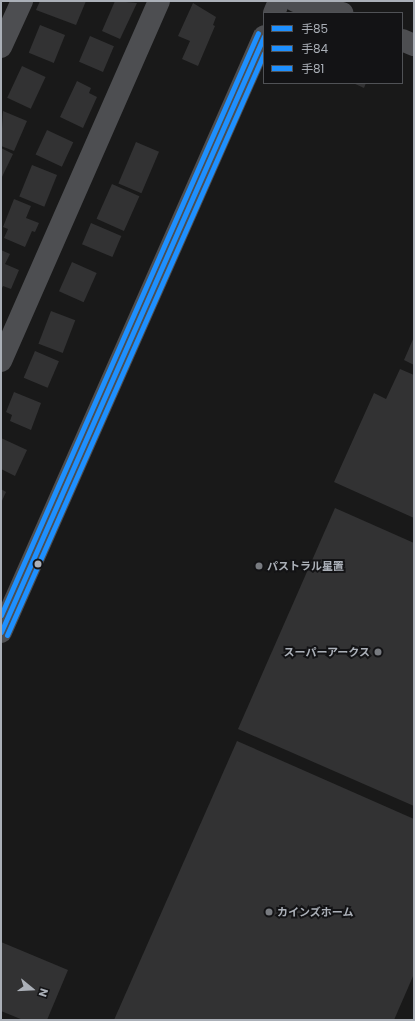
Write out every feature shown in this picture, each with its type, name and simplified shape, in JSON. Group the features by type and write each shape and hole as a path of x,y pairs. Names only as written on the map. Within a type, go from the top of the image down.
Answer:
{"street":[{"path":"1,47 22,1"},
{"path":"1,361 159,1"},
{"path":"274,12 279,1"},
{"path":"295,1 338,12"},
{"path":"1,632 263,38"},
{"path":"403,40 414,45"}],"building":[{"path":"40,1 86,1 76,25 36,10"},
{"path":"115,1 137,3 120,39 102,31"},
{"path":"193,3 216,17 213,25 215,26 198,66 182,59 190,41 178,36"},
{"path":"40,25 65,35 54,63 29,53"},
{"path":"90,36 114,46 103,72 79,62"},
{"path":"22,66 46,77 31,109 7,98"},
{"path":"77,81 91,88 89,93 97,97 83,128 60,117"},
{"path":"355,84 366,84 364,88"},
{"path":"3,111 27,121 14,151 1,146"},
{"path":"47,130 73,142 62,167 36,154"},
{"path":"136,142 159,152 141,193 118,183"},
{"path":"1,148 13,154 1,179"},
{"path":"32,165 57,175 44,207 19,197"},
{"path":"112,184 139,196 124,231 97,219"},
{"path":"14,199 31,206 26,218 39,223 35,232 32,231 25,247 4,238 8,229 3,227"},
{"path":"91,223 121,236 112,257 82,244"},
{"path":"1,250 10,254 5,264 19,270 11,289 3,286 1,290"},
{"path":"72,262 97,273 84,302 59,291"},
{"path":"51,311 75,320 63,353 38,344"},
{"path":"414,337 414,365 404,360"},
{"path":"35,351 59,361 48,388 24,378"},
{"path":"400,369 414,375 414,518 334,482 374,393 386,399"},
{"path":"14,392 41,403 31,430 10,421 12,415 6,412"},
{"path":"1,438 27,450 15,476 1,469"},
{"path":"1,489 6,492 1,503"},
{"path":"335,508 414,543 414,806 238,729"},
{"path":"237,741 414,819 414,974 394,1020 114,1020"},
{"path":"1,942 68,970 47,1020 23,1020 1,1011"}],"transit line":[{"name":"手81","path":"1,615 258,33"},
{"name":"手85","path":"1,632 263,38"},
{"name":"手84","path":"7,635 263,55"}],"place":[{"name":"パストラル星置","path":"259,566"},
{"name":"スーパーアークス","path":"378,652"},
{"name":"カインズホーム","path":"269,912"}]}
